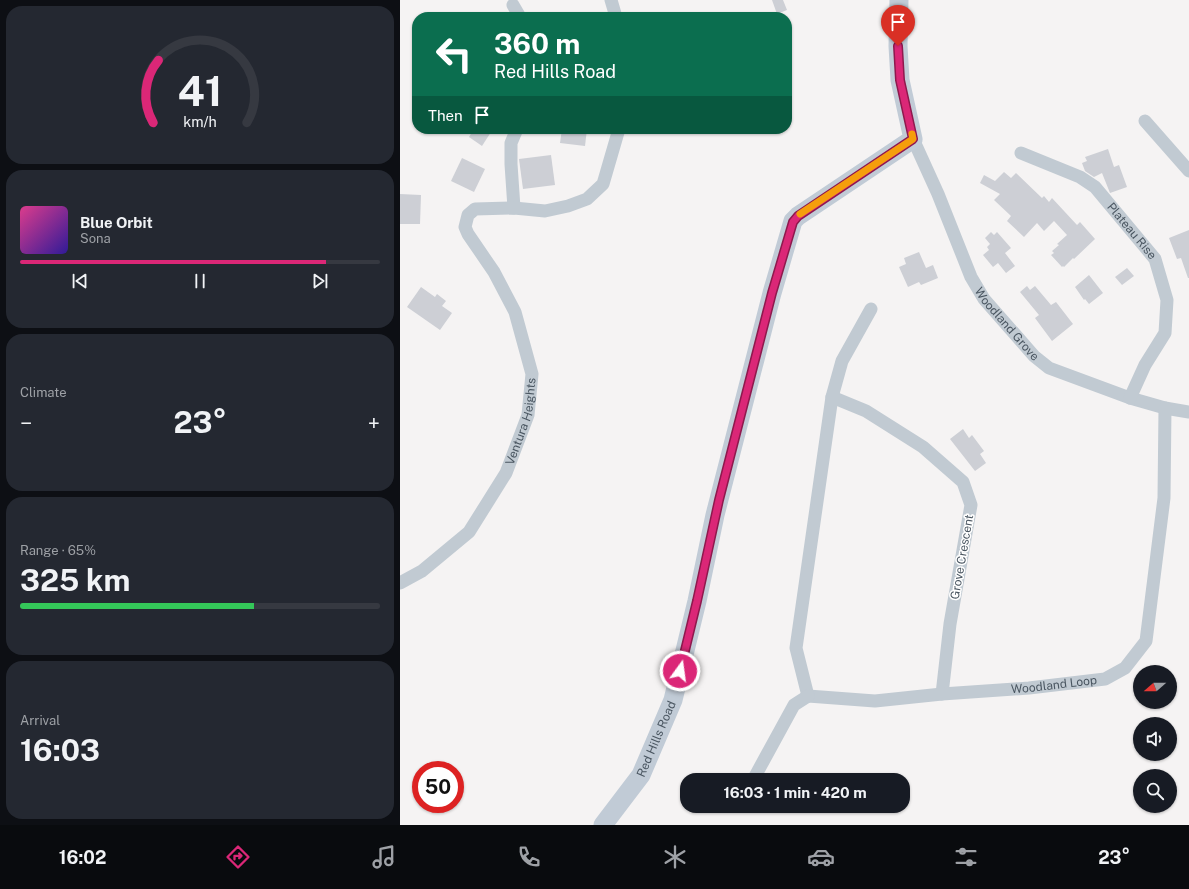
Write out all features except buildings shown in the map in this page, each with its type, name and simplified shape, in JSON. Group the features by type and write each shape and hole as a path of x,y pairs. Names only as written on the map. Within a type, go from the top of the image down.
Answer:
{"main road":[{"path":"899,0 898,46 900,80 913,139"},
{"name":"Red Hills Road","path":"602,825 641,775 673,700 697,601 717,507 772,293 793,222 798,216 913,139"}],"street":[{"path":"611,0 615,12"},
{"path":"513,5 517,12"},
{"path":"1145,121 1189,171"},
{"path":"514,208 511,164 512,143 515,134"},
{"name":"Ventura Heights","path":"400,583 422,572 469,532 506,473 528,415 532,374 515,312 494,272 468,234 465,227 468,215 474,209 514,208 545,211 568,206 587,199 603,184 618,134"},
{"name":"Woodland Grove","path":"913,139 938,194 971,276 984,299 1034,356 1049,368 1130,398 1164,408 1189,412"},
{"name":"Plateau Rise","path":"1021,153 1080,177 1095,187 1155,259 1167,300 1165,333 1145,365 1130,398"},
{"path":"757,773 794,705 808,696 796,648 832,397 842,361 871,309"},
{"name":"Grove Crescent","path":"832,397 866,411 923,447 963,482 972,505 950,624 942,694"},
{"name":"Woodland Loop","path":"808,696 875,701 942,694 1029,688 1105,679 1125,668 1146,641 1164,498 1164,408"}],"slow traffic":[{"path":"800,214 913,139 912,134"}],"route":[{"path":"680,671 697,601 715,515 772,293 793,222 798,216 913,139 900,80 898,46"}]}
